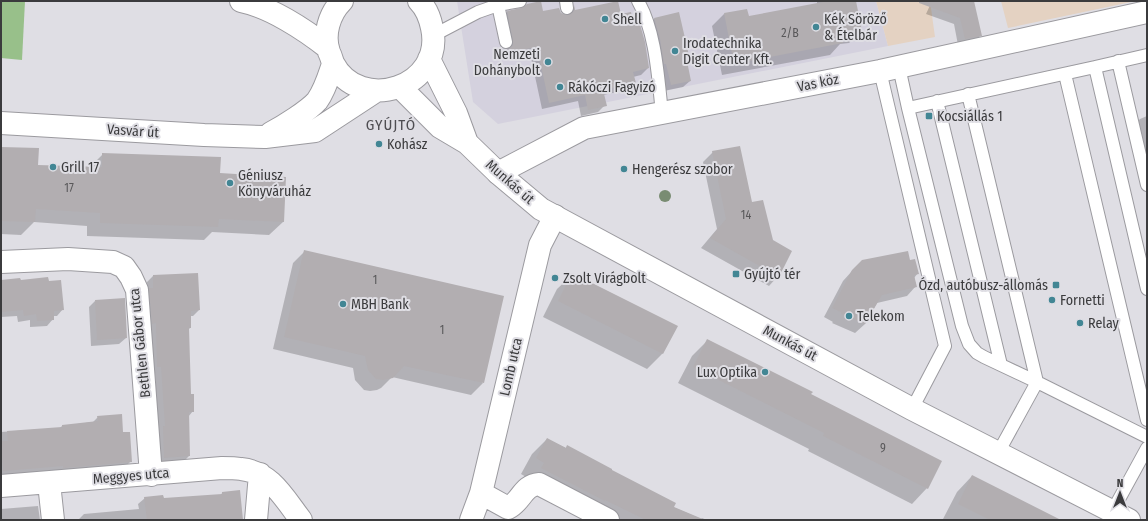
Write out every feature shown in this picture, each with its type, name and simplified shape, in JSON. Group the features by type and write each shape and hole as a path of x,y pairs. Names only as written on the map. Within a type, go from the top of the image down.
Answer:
{"street":[{"path":"241,1 254,4 307,32 331,56 341,74 351,82 363,88 376,91 400,87 412,80 422,71 429,59 433,47 434,35 430,19 421,2"},
{"path":"265,137 288,124 317,101 326,83 331,56 327,37 328,26 332,15 342,1"},
{"name":"Vas köz","path":"498,173 584,128 890,69 1147,12"},
{"path":"429,59 456,113 467,143"},
{"path":"400,87 440,127 467,143"},
{"name":"Vasvár út","path":"1,123 204,135 265,137 315,131 376,91"},
{"name":"Munkás út","path":"467,143 498,173 541,209 912,409 1120,516"},
{"name":"Lomb utca","path":"471,520 481,493 540,246 555,216"},
{"name":"Bethlen Gábor utca","path":"1,262 68,259 113,262 124,267 137,290 151,475"},
{"name":"Meggyes utca","path":"1,486 151,475 222,468 242,469 260,474 271,481 301,520"},
{"path":"256,520 260,474"},
{"path":"49,483 53,520"},
{"path":"481,493 508,508 514,505 528,487 533,484 539,484 608,520"}],"lane":[{"path":"434,35 478,12 498,5 520,1"},
{"path":"638,1 647,17 652,40 662,113"},
{"path":"498,5 506,42"},
{"path":"908,108 1147,55"},
{"path":"1118,61 1147,185"},
{"path":"1095,67 1147,290"},
{"path":"890,69 908,108 963,330 969,344 977,353 1147,437"},
{"path":"890,69 945,346 912,409"},
{"path":"1065,74 1147,420"},
{"path":"968,94 1037,382 998,453"},
{"path":"937,101 1001,365"},
{"path":"1120,516 1147,448"}],"shaded area":[{"path":"457,1 876,1 888,46 498,124 473,102"},
{"path":"876,1 930,1 935,37 888,46"},
{"path":"1001,1 1136,1 1008,28"}],"green space":[{"path":"1,1 25,1 22,60 1,58"}],"building":[{"path":"541,1 543,11 559,8 561,13 568,15 574,11 574,5 575,10 618,1 621,14 631,12 633,22 639,21 645,42 649,68 633,72 636,83 603,90 607,106 588,110 585,95 549,103 537,47 510,52 509,49 513,45 513,41 507,11"},
{"path":"828,1 856,1 862,31 841,35 843,43 734,64 724,13 747,9 749,16"},
{"path":"919,1 974,1 982,36 965,39 960,18 919,3"},
{"name":"Irodatechnika Digit Center Kft.","path":"679,12 690,60 687,61 691,81 671,85 666,64 664,64 660,39 654,18"},
{"path":"740,146 752,202 763,200 773,240 792,251 779,277 710,238 726,219 712,151"},
{"path":"1,147 39,148 38,165 102,167 102,153 221,157 220,173 286,177 284,222 219,219 218,227 100,223 100,213 36,209 35,222 1,221"},
{"path":"304,250 504,296 484,383 404,366 393,378 383,380 376,379 368,370 365,356 284,337"},
{"path":"908,251 910,260 915,259 919,274 914,275 917,287 882,295 865,324 841,314 841,312 832,308 852,270 862,260"},
{"path":"198,273 200,310 191,311 191,328 189,328 191,394 194,394 194,412 189,412 190,456 164,458 163,426 165,426 161,367 157,367 156,323 152,324 149,288 153,288 153,275"},
{"path":"572,273 678,326 663,354 558,301"},
{"path":"48,277 49,281 61,280 64,310 54,311 54,320 37,321 36,314 24,316 23,310 1,312 1,280 20,278 21,280"},
{"path":"125,298 127,338 97,340 95,300"},
{"path":"707,339 813,392 811,394 942,461 928,489 823,436 824,433 693,367"},
{"path":"122,414 123,432 130,432 132,462 3,471 1,441 8,441 7,431 62,427 62,425 98,421 97,416"},
{"path":"547,438 566,448 567,445 676,503 674,507 705,520 646,520 541,468 544,463 536,458"},
{"path":"972,475 1061,520 990,520 958,504"},
{"path":"240,490 243,520 147,520 144,497 163,495 164,498 222,494 222,492"}],"place":[{"name":"Shell","path":"605,19"},
{"name":"Kék Söröző & Ételbár","path":"816,27"},
{"name":"Irodatechnika Digit Center Kft.","path":"675,51"},
{"name":"Nemzeti Dohánybolt","path":"548,62"},
{"name":"Rákóczi Fagyizó","path":"560,87"},
{"name":"Kocsiállás 1","path":"929,116"},
{"name":"Kohász","path":"379,144"},
{"name":"Grill 17","path":"53,167"},
{"name":"Hengerész szobor","path":"624,169"},
{"name":"Géniusz Könyváruház","path":"230,183"},
{"name":"Gyújtó tér","path":"736,274"},
{"name":"Zsolt Virágbolt","path":"555,278"},
{"name":"Ózd, autóbusz-állomás","path":"1056,285"},
{"name":"Fornetti","path":"1052,300"},
{"name":"MBH Bank","path":"343,304"},
{"name":"Telekom","path":"849,316"},
{"name":"Relay","path":"1080,323"},
{"name":"Lux Optika","path":"765,372"}],"district":[{"name":"GYÚJTÓ","path":"391,125"}]}
